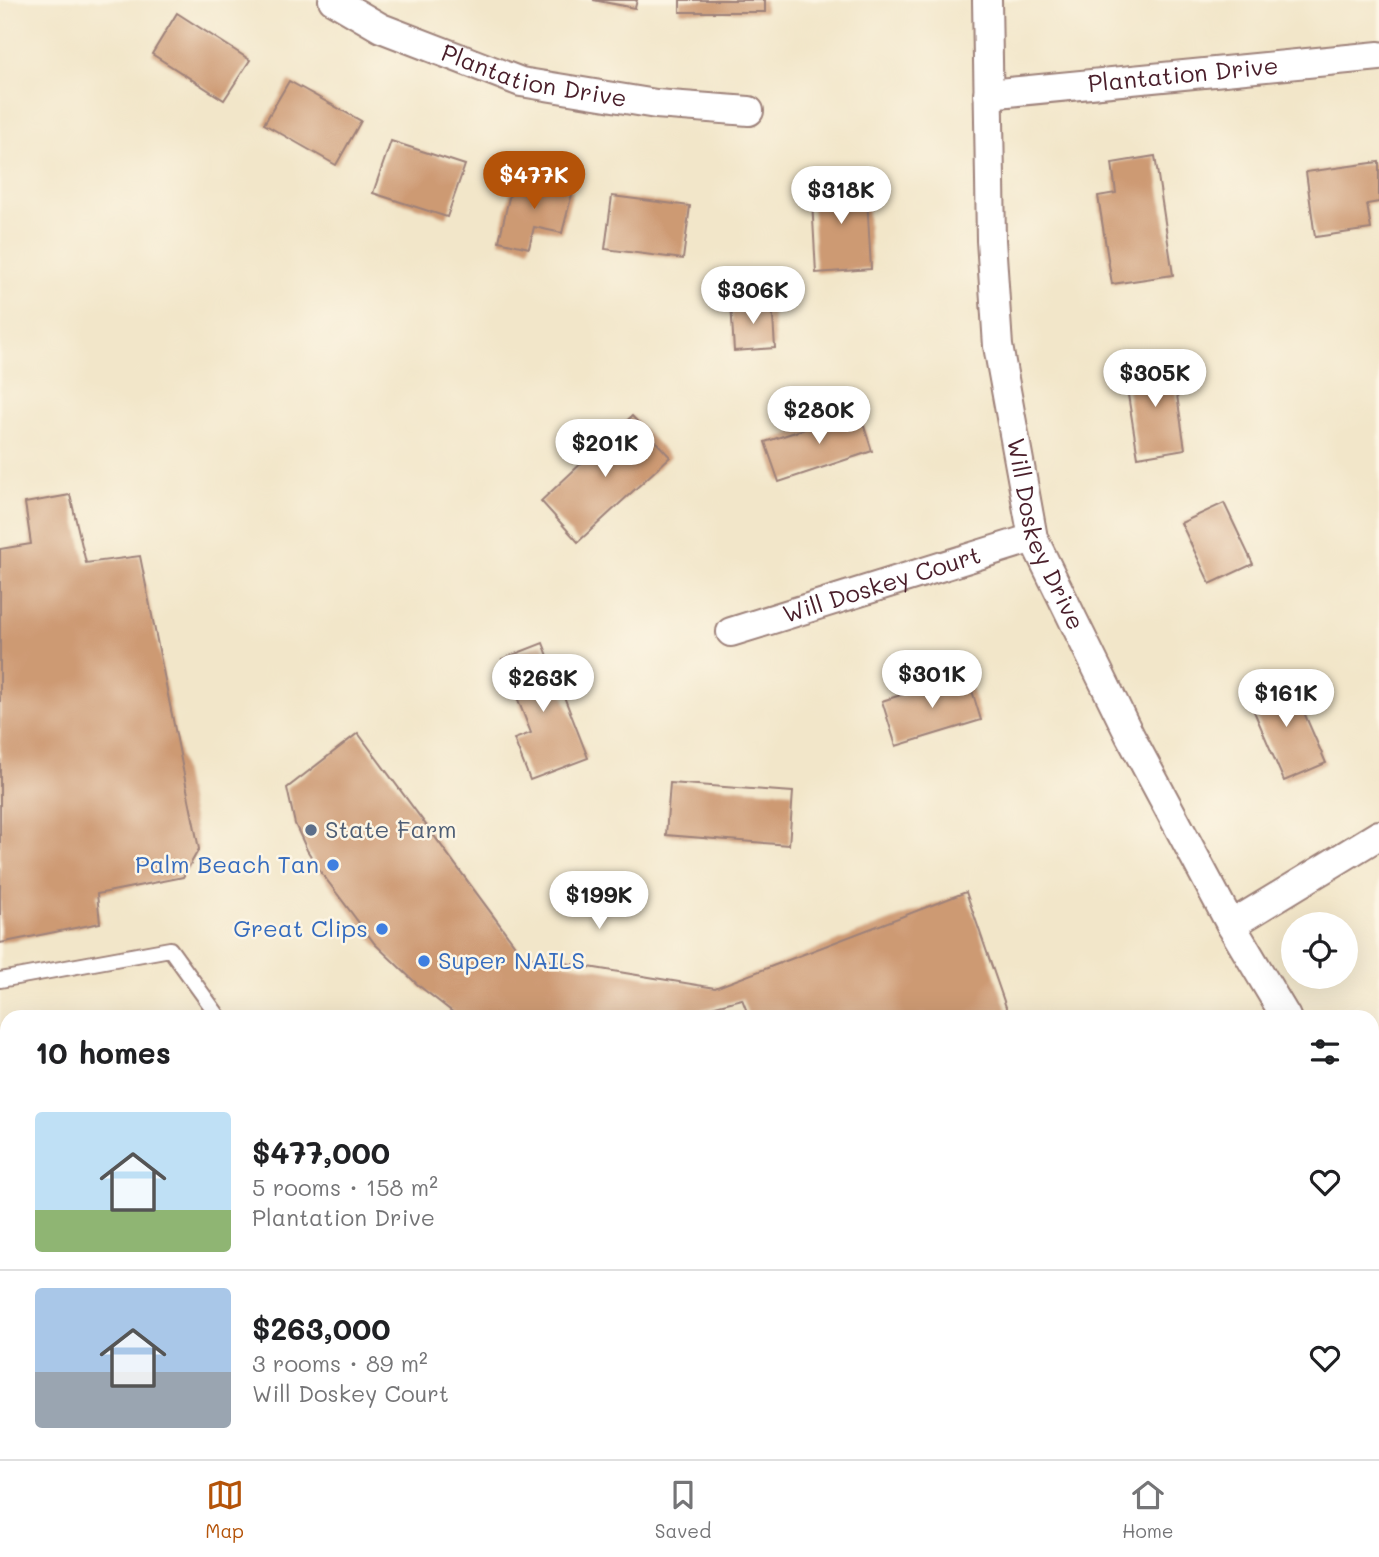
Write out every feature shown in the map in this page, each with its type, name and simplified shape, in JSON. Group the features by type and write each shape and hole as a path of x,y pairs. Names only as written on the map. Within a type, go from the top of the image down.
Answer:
{"street":[{"name":"Plantation Drive","path":"333,0 381,27 521,82 656,104 749,111"},
{"name":"Will Doskey Drive","path":"987,0 990,240 998,346 1010,424 1033,538 1130,736 1231,925 1282,1010"},
{"name":"Plantation Drive","path":"988,94 1379,56"},
{"name":"Will Doskey Court","path":"731,632 1033,538"},
{"path":"1231,925 1379,835"}],"lane":[{"path":"0,980 170,950 214,1010"}],"building":[{"path":"593,0 637,0 635,8"},
{"path":"680,0 765,0 765,12 680,12"},
{"path":"177,13 250,60 224,100 152,54"},
{"path":"289,81 361,121 336,165 264,124"},
{"path":"391,141 465,165 447,217 373,193"},
{"path":"1155,156 1173,275 1112,284 1098,196 1116,193 1112,163"},
{"path":"1379,162 1379,202 1367,204 1371,229 1315,237 1306,172"},
{"path":"514,176 573,190 562,233 534,227 529,248 499,241"},
{"path":"866,179 871,269 816,273 811,182"},
{"path":"612,196 690,206 683,259 605,249"},
{"path":"772,301 775,348 734,351 731,303"},
{"path":"1172,362 1185,449 1138,457 1124,370"},
{"path":"859,411 872,451 779,482 765,442"},
{"path":"632,416 670,457 578,542 541,501"},
{"path":"70,495 86,563 140,556 199,849 183,877 97,894 100,923 0,943 0,549 31,544 25,503"},
{"path":"1224,503 1253,564 1210,584 1181,523"},
{"path":"543,643 588,758 530,780 514,739 531,733 502,659"},
{"path":"967,674 981,720 896,746 882,701"},
{"path":"1289,678 1326,763 1284,781 1247,695"},
{"path":"358,733 523,956 715,988 966,892 1007,1010 746,1010 742,999 700,1010 450,1010 418,985 375,944 320,871 295,824 287,788"},
{"path":"670,783 793,792 789,845 666,835"}],"place":[{"name":"State Farm","path":"311,830"},
{"name":"Palm Beach Tan","path":"333,865"},
{"name":"Great Clips","path":"382,929"},
{"name":"Super NAILS","path":"424,961"}]}
